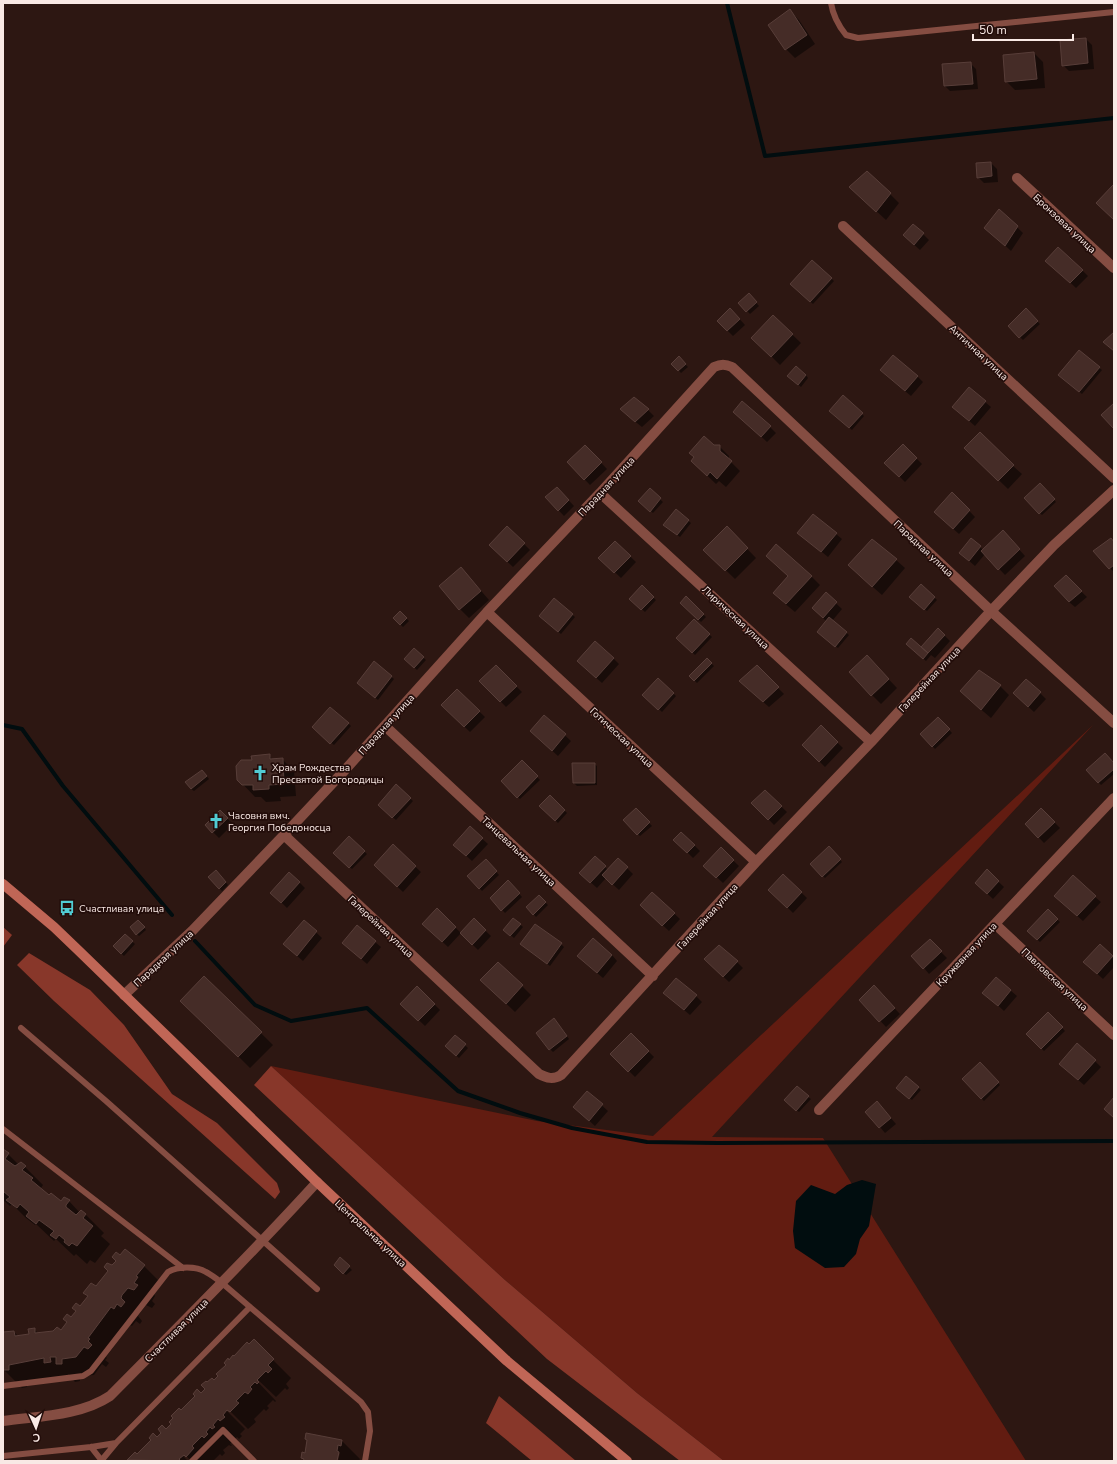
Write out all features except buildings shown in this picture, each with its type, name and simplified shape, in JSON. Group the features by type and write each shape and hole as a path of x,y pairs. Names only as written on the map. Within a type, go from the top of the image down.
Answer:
{"main road":[{"name":"Центральная улица","path":"3,884 54,927 317,1182 507,1361 628,1461"}],"street":[{"name":"Бронзовая улица","path":"1017,178 1114,268"},
{"name":"Античная улица","path":"843,226 1114,478"},
{"name":"Парадная улица","path":"124,995 192,931 284,835 385,726 487,612 600,493 714,367 724,364 738,372 991,611 1114,723"},
{"name":"Галерейная улица","path":"284,835 539,1074 546,1077 557,1078 653,976 756,862 871,742 991,611 1054,545 1114,490"},
{"name":"Лирическая улица","path":"600,493 871,742"},
{"name":"Готическая улица","path":"487,612 756,862"},
{"name":"Танцевальная улица","path":"385,726 653,976"},
{"name":"Кружевная улица","path":"819,1110 1114,798"},
{"name":"Павловская улица","path":"995,924 1114,1035"},
{"name":"Счастливая улица","path":"3,1421 76,1411 90,1407 110,1396 222,1283 317,1182"}],"lane":[{"path":"831,3 832,12 838,25 846,35 858,38 1114,12"},
{"path":"21,1028 106,1101 186,1174 317,1289"},
{"path":"3,1129 183,1268"},
{"path":"3,1386 83,1376 87,1374 91,1371 168,1272 173,1269 196,1268 205,1271 222,1283 361,1402 368,1412 370,1431 365,1461"},
{"path":"92,1447 101,1461 250,1307"},
{"path":"195,1460 223,1430 254,1461"},
{"path":"3,1456 11,1458 116,1444"}],"shaded area":[{"path":"1093,725 712,1137 823,1138 1026,1461 724,1461 637,1393 505,1280 271,1066 537,1121 653,1136"},
{"path":"3,927 12,935 3,947"},
{"path":"29,953 90,990 124,1025 172,1094 217,1123 277,1183 280,1192 275,1199 54,1001 17,965"},
{"path":"271,1066 505,1280 637,1393 724,1461 680,1461 547,1359 254,1085"},
{"path":"862,1180 876,1184 869,1226 860,1239 856,1254 844,1267 825,1268 795,1248 793,1231 796,1201 811,1185 835,1194 847,1185"},
{"path":"499,1396 576,1461 532,1461 486,1423"}],"waterway":[{"path":"727,3 765,156 1114,118"},
{"path":"3,725 22,729 63,786 172,915"},
{"path":"195,941 255,1005 291,1021 367,1008 458,1091 520,1113 572,1128 647,1142 1114,1141"}],"place":[{"name":"Храм Рождества Пресвятой Богородицы","path":"260,773"},
{"name":"Часовня вмч. Георгия Победоносца","path":"216,821"},
{"name":"Счастливая улица","path":"67,908"}]}
